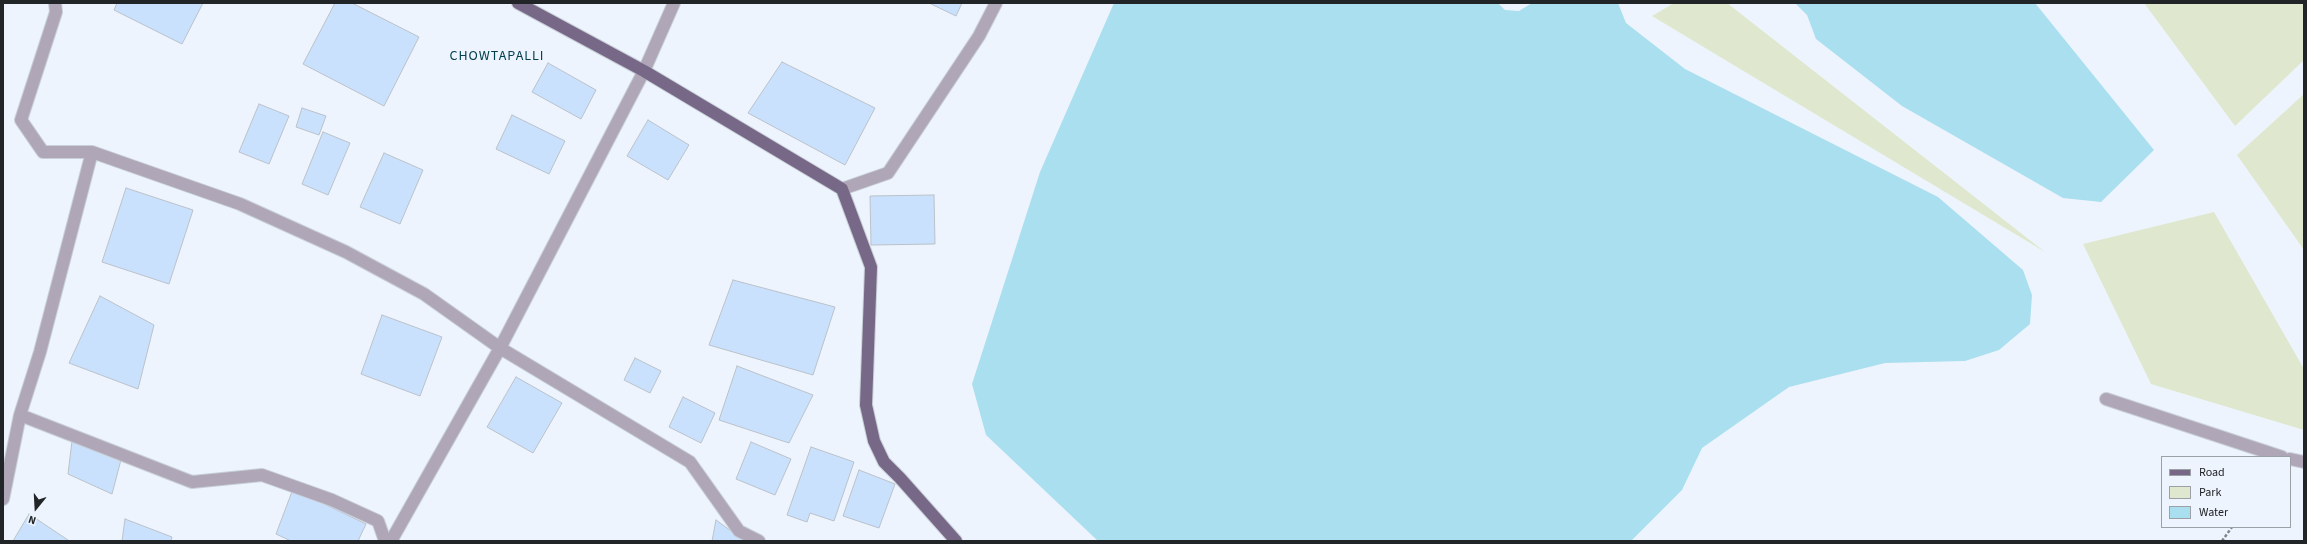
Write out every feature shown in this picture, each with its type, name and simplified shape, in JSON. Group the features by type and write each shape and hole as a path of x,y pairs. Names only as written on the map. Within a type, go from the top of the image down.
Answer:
{"main road":[{"path":"518,3 644,71 842,189 871,267 866,405 874,440 884,462 956,541"}],"street":[{"path":"55,3 56,12 21,120 43,152 92,152 240,204 346,252 424,294 500,348 690,462 739,531 759,541"},
{"path":"391,541 500,348 644,71 674,3"},
{"path":"842,189 888,173 979,36 996,3"},
{"path":"3,499 20,415 40,352 92,152"},
{"path":"2106,398 2279,456"},
{"path":"20,415 192,482 262,475 332,500 378,521 385,541"},
{"path":"2291,459 2304,462"}],"path":[{"path":"2222,541 2231,528"}],"green space":[{"path":"1674,3 1727,3 2045,252 1652,16"},
{"path":"2144,3 2304,3 2304,60 2235,126"},
{"path":"2304,94 2304,250 2237,155"},
{"path":"2214,212 2304,369 2304,430 2151,384 2083,244"}],"water":[{"path":"1114,3 1498,3 1505,10 1519,11 1532,3 1618,3 1626,23 1685,69 1938,197 2023,270 2032,295 2030,324 1999,350 1965,361 1885,363 1789,387 1702,448 1682,490 1631,541 1098,541 986,435 972,384 1040,172"},
{"path":"1795,3 2035,3 2154,150 2101,202 2063,198 1902,106 1816,39 1807,15"}],"building":[{"path":"117,3 203,3 182,44 114,10"},
{"path":"335,3 352,3 419,37 384,106 303,64"},
{"path":"929,3 962,3 956,16"},
{"path":"782,62 875,108 845,165 748,113"},
{"path":"548,63 596,90 581,119 532,92"},
{"path":"259,104 289,116 269,164 239,152"},
{"path":"302,108 326,116 319,135 296,127"},
{"path":"512,115 565,141 549,174 496,149"},
{"path":"648,120 689,145 668,180 627,156"},
{"path":"323,132 350,143 328,195 302,184"},
{"path":"384,153 423,170 400,224 360,207"},
{"path":"126,188 193,210 169,284 102,262"},
{"path":"934,195 935,244 871,245 870,196"},
{"path":"733,280 835,307 813,375 709,345"},
{"path":"100,296 154,325 138,389 69,363"},
{"path":"382,315 442,337 420,396 361,374"},
{"path":"635,358 661,371 650,393 624,380"},
{"path":"737,366 813,395 789,443 719,420"},
{"path":"516,377 562,403 533,453 487,427"},
{"path":"683,397 715,413 701,443 669,427"},
{"path":"72,441 122,456 112,494 68,474"},
{"path":"751,442 791,459 775,495 736,479"},
{"path":"811,447 854,462 834,521 810,513 807,522 787,515"},
{"path":"859,470 895,484 879,528 843,516"},
{"path":"293,489 366,524 358,541 291,541 276,534"},
{"path":"29,514 68,540 13,541"},
{"path":"125,519 172,537 171,541 122,541"},
{"path":"716,520 745,541 712,541"}],"district":[{"name":"CHOWTAPALLI","path":"497,57"}]}
